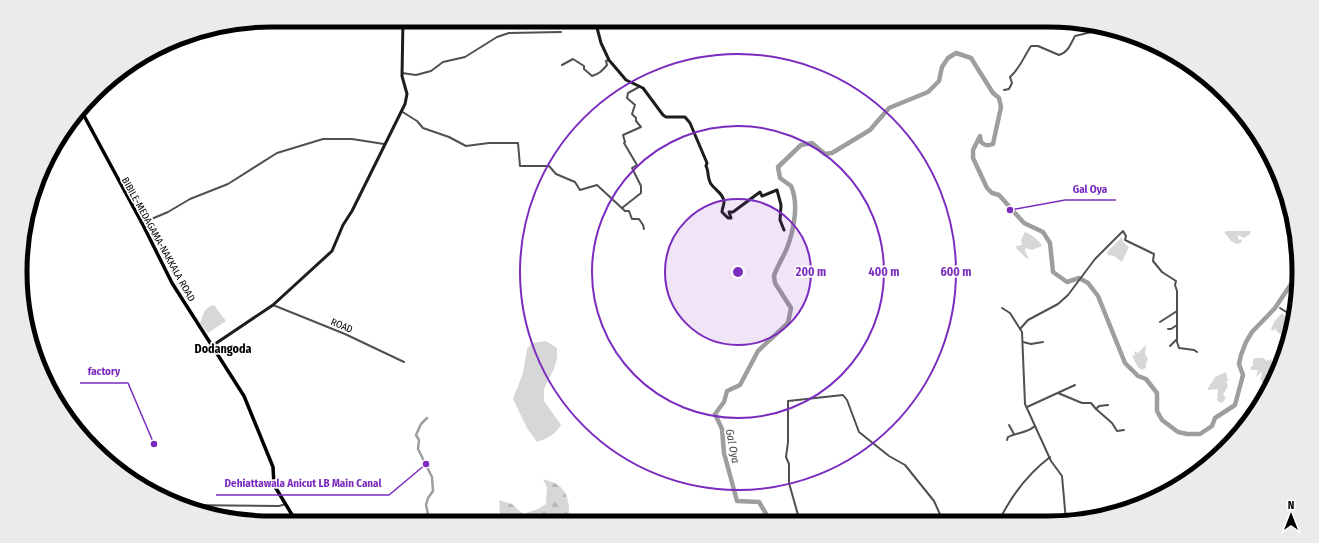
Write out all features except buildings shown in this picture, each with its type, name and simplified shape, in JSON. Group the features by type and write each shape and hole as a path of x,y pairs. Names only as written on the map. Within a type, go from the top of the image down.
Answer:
{"main road":[{"path":"212,346 273,305 334,249 343,226 352,211 400,111 405,104 407,94 402,73 403,27"},
{"path":"597,27 601,43 609,60 626,80 640,86 663,115 666,117 685,117 690,123 707,163 706,166 709,170 711,184 722,196 724,203 722,212 728,218 731,218 729,212 733,212 760,192 762,196 777,190 781,205 780,220 784,230"},
{"name":"BIBILE-MEDAGAMA-NAKKALA ROAD","path":"84,115 142,223 172,283 244,396 273,468 274,484 293,516"}],"street":[{"path":"402,73 416,75 431,71 445,61 465,57 497,37 505,34 532,31 561,32"},
{"path":"1004,90 1009,89 1012,83 1010,77 1020,69 1025,54 1031,46 1038,46 1059,55 1063,55 1068,50 1075,36 1093,32"},
{"path":"562,65 573,59 584,66 584,69 592,76 598,74 607,65 606,61 609,60"},
{"path":"622,208 641,193 641,186 632,168 637,165 624,143 625,142 622,135 641,127 632,114 635,105 627,98 628,93 640,86"},
{"path":"400,111 417,121 423,128 449,137 466,146 489,143 518,144 520,166 549,166 556,174 575,182 580,190 597,185 625,211 629,211 632,219 639,219 644,229"},
{"path":"142,223 168,212 190,199 228,184 277,153 323,139 352,139 384,144"},
{"path":"1020,329 1030,319 1058,304 1068,295 1095,260 1123,231 1126,236 1125,240 1154,254 1154,264 1162,272 1176,281 1177,339 1180,348 1194,350 1197,352"},
{"name":"ROAD","path":"273,305 345,334 404,362"},
{"path":"1002,308 1010,313 1020,329 1023,342 1024,386 1027,407 1050,457 1063,480 1066,515"},
{"path":"1280,308 1288,312"},
{"path":"1160,322 1177,311"},
{"path":"1168,329 1171,329 1177,325"},
{"path":"1170,346 1177,339"},
{"path":"1023,342 1030,344 1043,342"},
{"path":"1027,407 1074,385"},
{"path":"1058,393 1082,403 1091,403 1112,423 1117,431 1124,430"},
{"path":"798,516 789,483 789,464 786,457 788,442 788,402 843,395 847,400 859,432 889,456 905,465 934,501 941,516"},
{"path":"1096,409 1099,406 1108,405"},
{"path":"1009,425 1014,434"},
{"path":"1007,440 1008,437 1014,434 1021,434 1035,426"},
{"path":"1002,516 1017,489 1038,466 1050,457"},
{"path":"200,505 279,506 286,504"}],"green space":[{"path":"1251,231 1250,234 1244,238 1237,235 1239,240 1242,239 1241,243 1237,244 1231,241 1224,232"},
{"path":"1025,232 1035,238 1042,246 1032,250 1026,248 1025,251 1029,259 1016,248 1016,246 1022,245 1021,240"},
{"path":"1122,237 1123,242 1129,247 1122,262 1114,256 1108,255 1107,252"},
{"path":"214,305 226,321 208,333 200,323 206,310 210,306"},
{"path":"1282,313 1287,318 1285,331 1281,334 1278,333 1275,328 1274,331 1271,329 1274,322"},
{"path":"546,341 557,348 557,358 554,369 544,389 544,401 561,425 551,436 537,442 527,428 513,399 523,373 527,349 532,343"},
{"path":"1146,345 1145,354 1148,359 1146,368 1142,370 1138,367 1132,356 1135,355 1134,351 1138,353"},
{"path":"1263,358 1267,361 1271,359 1274,363 1265,384 1260,379 1262,374 1261,372 1256,377 1258,370 1251,370 1250,367 1253,366 1253,359"},
{"path":"1226,372 1228,381 1226,381 1228,386 1223,395 1226,398 1222,403 1217,401 1218,389 1208,390 1208,388 1215,377"},
{"path":"543,479 553,482 562,488 567,497 568,516 502,516 499,500 512,504 523,514 538,509 546,504 547,488"}],"waterway":[{"name":"Gal Oya","path":"767,516 759,502 737,501 724,453 722,429 715,414 724,402 727,391 740,385 758,351 788,323 791,308 775,283 774,276 792,233 795,217 795,200 791,186 780,178 778,167 801,145 812,143 825,154 832,153 870,130 889,108 928,92 939,81 942,67 948,58 956,53 971,58 993,93 999,98 1001,107 993,144 984,144 981,142 980,136 973,150 973,158 987,188 992,193 999,195 1024,223 1043,232 1050,243 1053,272 1067,282 1079,278 1088,283 1098,296 1125,363 1138,376 1146,379 1157,393 1157,411 1162,420 1178,432 1200,434 1212,426 1215,418 1235,405 1243,375 1239,364 1246,342 1252,332 1275,308 1291,284"},
{"path":"427,418 421,424 416,435 419,440 418,449 432,477 433,491 428,498 426,505 428,516"}],"place":[{"name":"Gal Oya","path":"1010,210"},
{"name":"factory","path":"154,444"},
{"name":"Dehiattawala Anicut LB Main Canal","path":"426,464"}],"district":[{"name":"Dodangoda","path":"223,349"}]}
